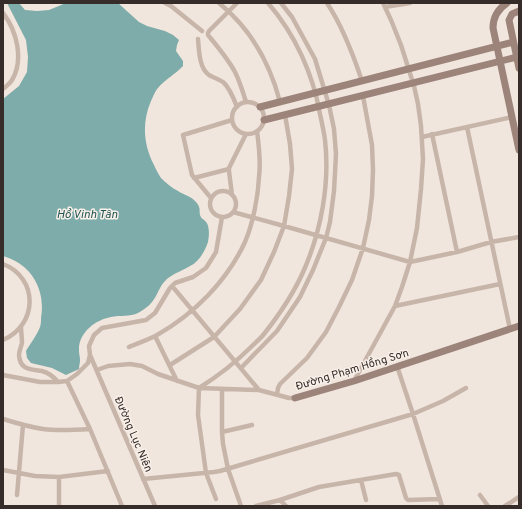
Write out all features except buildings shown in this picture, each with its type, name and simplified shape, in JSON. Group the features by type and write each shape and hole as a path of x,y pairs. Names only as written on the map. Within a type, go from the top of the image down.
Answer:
{"street":[{"path":"165,3 202,30"},
{"path":"219,3 240,22 258,47 272,75 280,102"},
{"path":"237,3 209,31 208,34 235,72 246,102"},
{"path":"216,499 206,473 198,415 199,388 236,362 263,335 286,304 304,271 317,235 324,204 326,173 325,141 316,93 298,48 285,26 268,3"},
{"path":"241,368 277,331 300,297 326,238 330,222 334,191 336,154 334,129 329,105 315,59 292,17 281,3"},
{"path":"327,3 339,23 348,43 362,81"},
{"path":"354,381 394,306 402,287 410,262 417,228 423,159 418,104 413,83 396,32 384,5 406,3"},
{"path":"507,3 499,9 493,24 519,150"},
{"path":"518,11 512,14 509,20 519,68"},
{"path":"3,13 8,20 16,39 18,57 17,68 11,81 3,89"},
{"path":"198,39 201,59 206,72 225,84 237,107"},
{"path":"260,107 513,42"},
{"path":"264,120 517,57"},
{"path":"277,394 278,388 282,381 307,358 326,332 352,280 363,248 369,220 373,170 372,145 363,96"},
{"path":"246,102 256,104 263,111 263,125 251,134 241,133 237,130 232,120 232,116 237,107 246,102"},
{"path":"170,365 214,336 240,309 261,280 274,252 284,226 290,196 292,169 290,144 285,115"},
{"path":"422,137 512,117"},
{"path":"211,198 192,175 183,135 232,120"},
{"path":"467,127 510,329"},
{"path":"129,347 155,336 176,324 192,311 207,298 234,261 245,241 253,217 257,195 260,176 257,131"},
{"path":"232,195 221,191 211,198 210,204 216,215 222,217 228,216 235,209 236,203 232,195 229,169 246,134"},
{"path":"432,134 457,252"},
{"path":"194,178 229,169"},
{"path":"233,212 410,262 457,252 491,242 519,237"},
{"path":"3,375 40,382 58,382 67,381 77,374 88,363 90,356 89,346 94,335 102,328 146,320 154,313 170,288 175,283 193,277 206,268 216,252 222,217"},
{"path":"3,264 19,274 25,283 28,288 30,306 27,317 21,327 3,340"},
{"path":"394,306 500,284"},
{"path":"172,286 259,390"},
{"name":"Đường Phạm Hồng Sơn","path":"97,370 108,366 130,364 142,366 158,374 199,388 259,390 289,398 295,398 354,381 519,326"},
{"path":"21,327 22,344 19,354 21,363 27,368 43,371 52,376 58,382"},
{"path":"155,336 177,380"},
{"name":"Đường Lục Niên","path":"90,356 155,506"},
{"path":"397,366 442,506"},
{"path":"67,381 90,429 122,506"},
{"path":"144,479 206,473 228,469 413,414 443,401 466,388"},
{"path":"222,389 222,432 228,469 241,506"},
{"path":"3,419 22,425 44,429 90,429"},
{"path":"17,495 22,425"},
{"path":"222,432 252,426"},
{"path":"3,470 18,474 59,477 108,471"},
{"path":"256,506 319,487 398,474 408,500 440,499"},
{"path":"59,477 59,506"},
{"path":"361,480 366,500"},
{"path":"480,495 488,506"},
{"path":"505,506 519,497"},
{"path":"280,500 286,506"}],"water":[{"name":"Hồ Vinh Tân","path":"7,3 19,3 25,10 37,11 49,10 66,3 118,3 139,22 165,31 179,40 176,51 183,61 183,66 167,79 154,94 146,117 146,141 150,157 161,178 167,184 192,198 199,206 200,216 208,226 209,237 207,245 196,262 172,275 164,282 154,299 144,310 132,315 114,316 99,321 89,328 84,333 79,344 79,369 66,375 52,368 31,363 27,358 26,351 40,326 42,307 39,288 29,271 13,260 3,256 3,99 19,86 27,72 28,57 26,40"}]}
